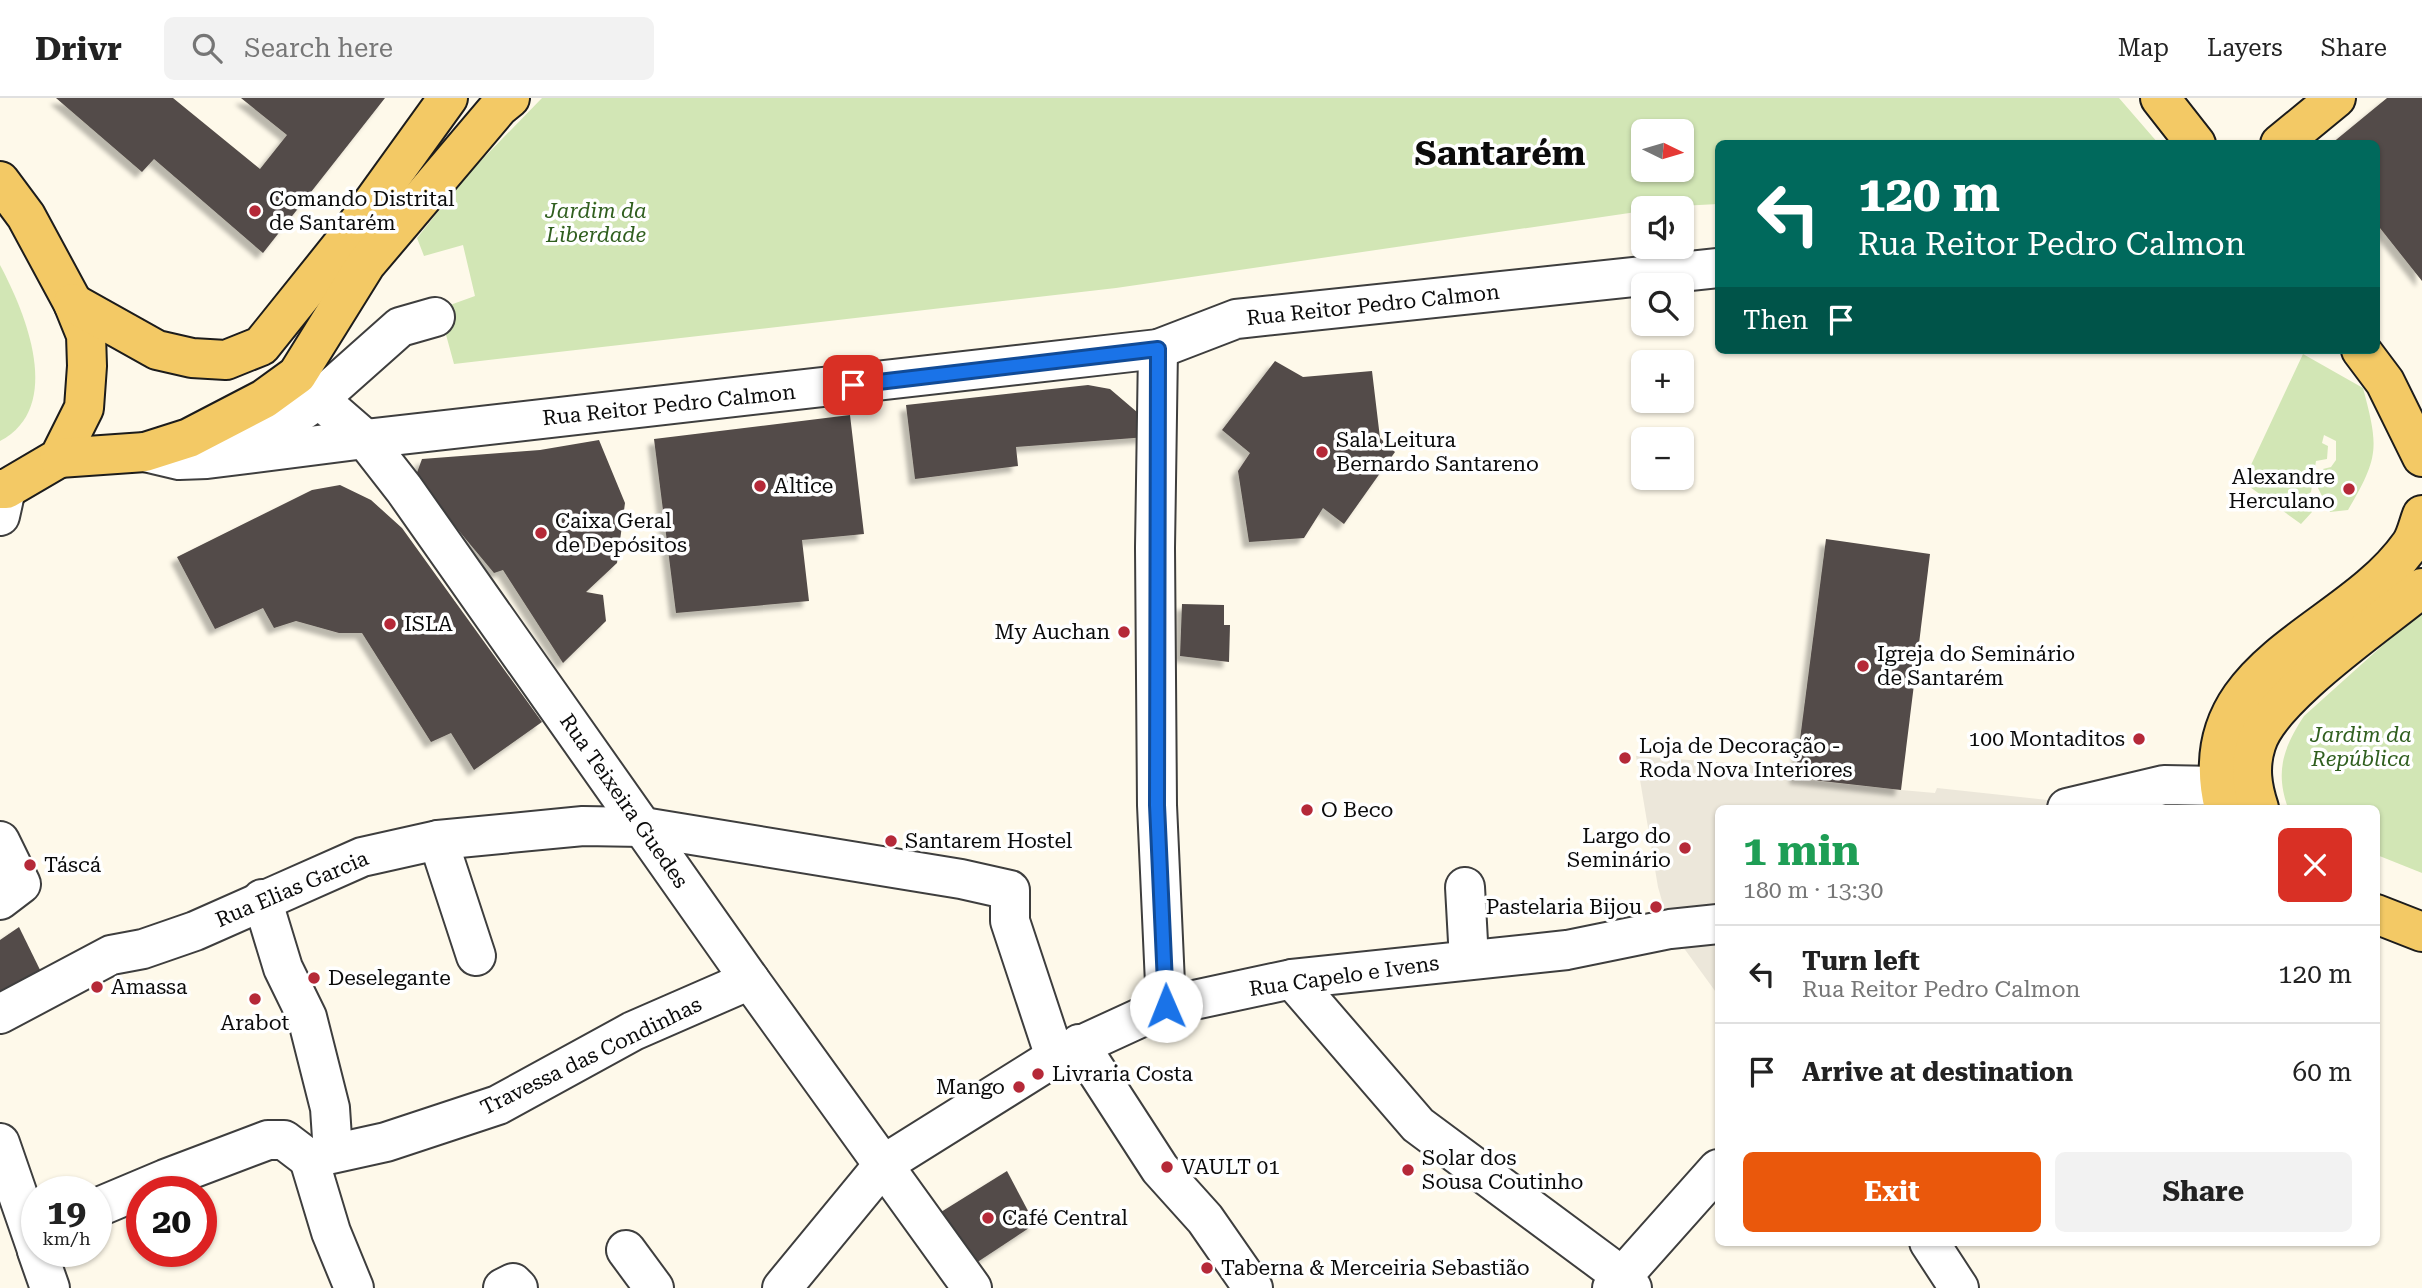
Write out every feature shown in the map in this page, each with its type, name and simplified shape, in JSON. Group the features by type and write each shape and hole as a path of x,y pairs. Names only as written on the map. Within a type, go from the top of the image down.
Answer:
{"main road":[{"path":"74,303 157,350 192,358 226,360 261,346 342,245 448,98"},
{"path":"59,458 145,452 189,438 264,399 308,387 366,264 499,107 510,98"},
{"path":"2160,98 2193,140"},
{"path":"2285,140 2336,98"},
{"path":"0,181 26,216 74,303 86,335 84,408 59,458 2,498"},
{"path":"2364,354 2385,382 2422,457"},
{"path":"2385,382 2422,413"},
{"path":"2221,797 2218,756 2223,735 2243,694 2277,657 2370,586 2391,566 2411,544 2422,515"},
{"path":"2258,805 2252,786 2252,765 2256,744 2269,718 2294,692 2422,588"},
{"path":"2380,916 2422,932"}],"street":[{"name":"Rua Reitor Pedro Calmon","path":"145,452 179,460 1158,349 1236,320 1715,268"},
{"path":"240,453 308,387 400,327 435,317"},
{"path":"1158,349 1157,805 1166,1006"},
{"path":"308,387 365,439"},
{"name":"Rua Teixeira Guedes","path":"365,439 427,521 750,981 972,1288"},
{"path":"2080,805 2164,785 2221,797"},
{"name":"Rua Elias Garcia","path":"0,1014 111,956 143,949 195,931 262,899 362,857 438,840 583,825 643,827 947,877 1010,890 1010,921 1067,1051"},
{"path":"438,840 476,956"},
{"path":"0,841 21,884 0,900"},
{"path":"1465,887 1469,960"},
{"path":"262,899 283,968 307,1017 330,1108 321,1156 331,1232 354,1288"},
{"name":"Rua Capelo e Ivens","path":"782,1288 884,1164 1067,1051 1166,1006 1292,979 1567,950 1670,929 1715,924"},
{"path":"1292,979 1418,1125 1622,1284 1715,1173"},
{"name":"Travessa das Condinhas","path":"321,1156 433,1128 498,1105 633,1031 750,981"},
{"path":"1067,1051 1160,1169 1205,1220 1253,1288"},
{"path":"112,1202 268,1140 284,1140 321,1156"},
{"path":"1,1148 21,1202"},
{"path":"1932,1246 1959,1288"},
{"path":"626,1250 654,1288"},
{"path":"43,1267 50,1288"},
{"path":"503,1288 513,1283 518,1288"}],"green space":[{"name":"Jardim da Liberdade","path":"542,98 2119,98 2155,140 1715,140 1715,204 1694,205 1694,196 1631,196 1631,213 1116,288 454,364 439,309 475,296 463,245 424,256 417,238 468,174"},
{"path":"0,265 28,332 34,358 35,383 31,406 20,426 0,441"},
{"path":"2303,354 2363,388 2372,425 2373,452 2366,477 2348,510 2330,512 2318,488 2323,469 2331,467 2336,460 2336,441 2324,435 2322,443 2328,446 2327,459 2316,461 2311,492 2304,498 2312,512 2301,524 2243,482"},
{"name":"Jardim da República","path":"2422,610 2422,873 2380,856 2380,805 2287,805 2282,783 2283,761 2304,716"}],"shaded area":[{"name":"Largo do Seminário","path":"1636,756 1757,765 1756,775 1935,793 1937,788 2047,800 2046,805 1715,805 1715,991 1670,929 1658,887"}],"building":[{"name":"Comando Distrital de Santarém","path":"56,98 173,98 260,169 287,135 241,98 385,98 263,253 154,159 142,172"},
{"path":"2387,98 2422,98 2422,281 2380,228 2380,140 2336,140"},
{"name":"Sala Leitura Bernardo Santareno","path":"1275,361 1303,377 1372,371 1380,438 1395,452 1344,524 1323,508 1304,538 1249,542 1238,471 1250,453 1222,430"},
{"path":"1088,385 1110,389 1144,418 1147,437 1016,447 1018,466 915,479 906,405"},
{"name":"Altice","path":"850,415 864,534 802,540 809,601 676,613 654,439"},
{"name":"Caixa Geral de Depósitos","path":"599,440 625,503 617,563 586,592 603,595 606,621 563,663 503,570 494,573 415,478 422,459 540,450"},
{"name":"ISLA","path":"340,485 371,500 402,528 542,722 474,770 451,733 431,742 362,633 339,633 296,621 274,628 263,608 215,629 177,557 312,490"},
{"name":"Igreja do Seminário de Santarém","path":"1826,539 1930,554 1901,790 1795,778"},
{"path":"1182,604 1224,605 1224,625 1230,625 1229,662 1180,656"},
{"path":"19,927 46,982 0,1008 0,940"},
{"name":"Café Central","path":"1007,1171 1035,1224 976,1263 941,1212"}],"place":[{"name":"Comando Distrital de Santarém","path":"255,211"},
{"name":"Sala Leitura Bernardo Santareno","path":"1322,452"},
{"name":"Altice","path":"760,486"},
{"name":"Alexandre Herculano","path":"2349,489"},
{"name":"Caixa Geral de Depósitos","path":"541,533"},
{"name":"ISLA","path":"390,624"},
{"name":"My Auchan","path":"1124,632"},
{"name":"Igreja do Seminário de Santarém","path":"1863,666"},
{"name":"100 Montaditos","path":"2139,739"},
{"name":"Loja de Decoração - Roda Nova Interiores","path":"1625,758"},
{"name":"O Beco","path":"1307,810"},
{"name":"Santarem Hostel","path":"891,841"},
{"name":"Largo do Seminário","path":"1685,848"},
{"name":"Táscá","path":"30,865"},
{"name":"Pastelaria Bijou","path":"1656,907"},
{"name":"Deselegante","path":"314,978"},
{"name":"Amassa","path":"97,987"},
{"name":"Arabot","path":"255,999"},
{"name":"Livraria Costa","path":"1038,1074"},
{"name":"Mango","path":"1019,1087"},
{"name":"VAULT 01","path":"1167,1167"},
{"name":"Solar dos Sousa Coutinho","path":"1408,1170"},
{"name":"Café Central","path":"988,1218"},
{"name":"Taberna & Merceiria Sebastião","path":"1207,1268"}],"district":[{"name":"Santarém","path":"1500,153"}],"route":[{"path":"853,385 1158,349 1155,548 1157,805 1166,1006"}]}
